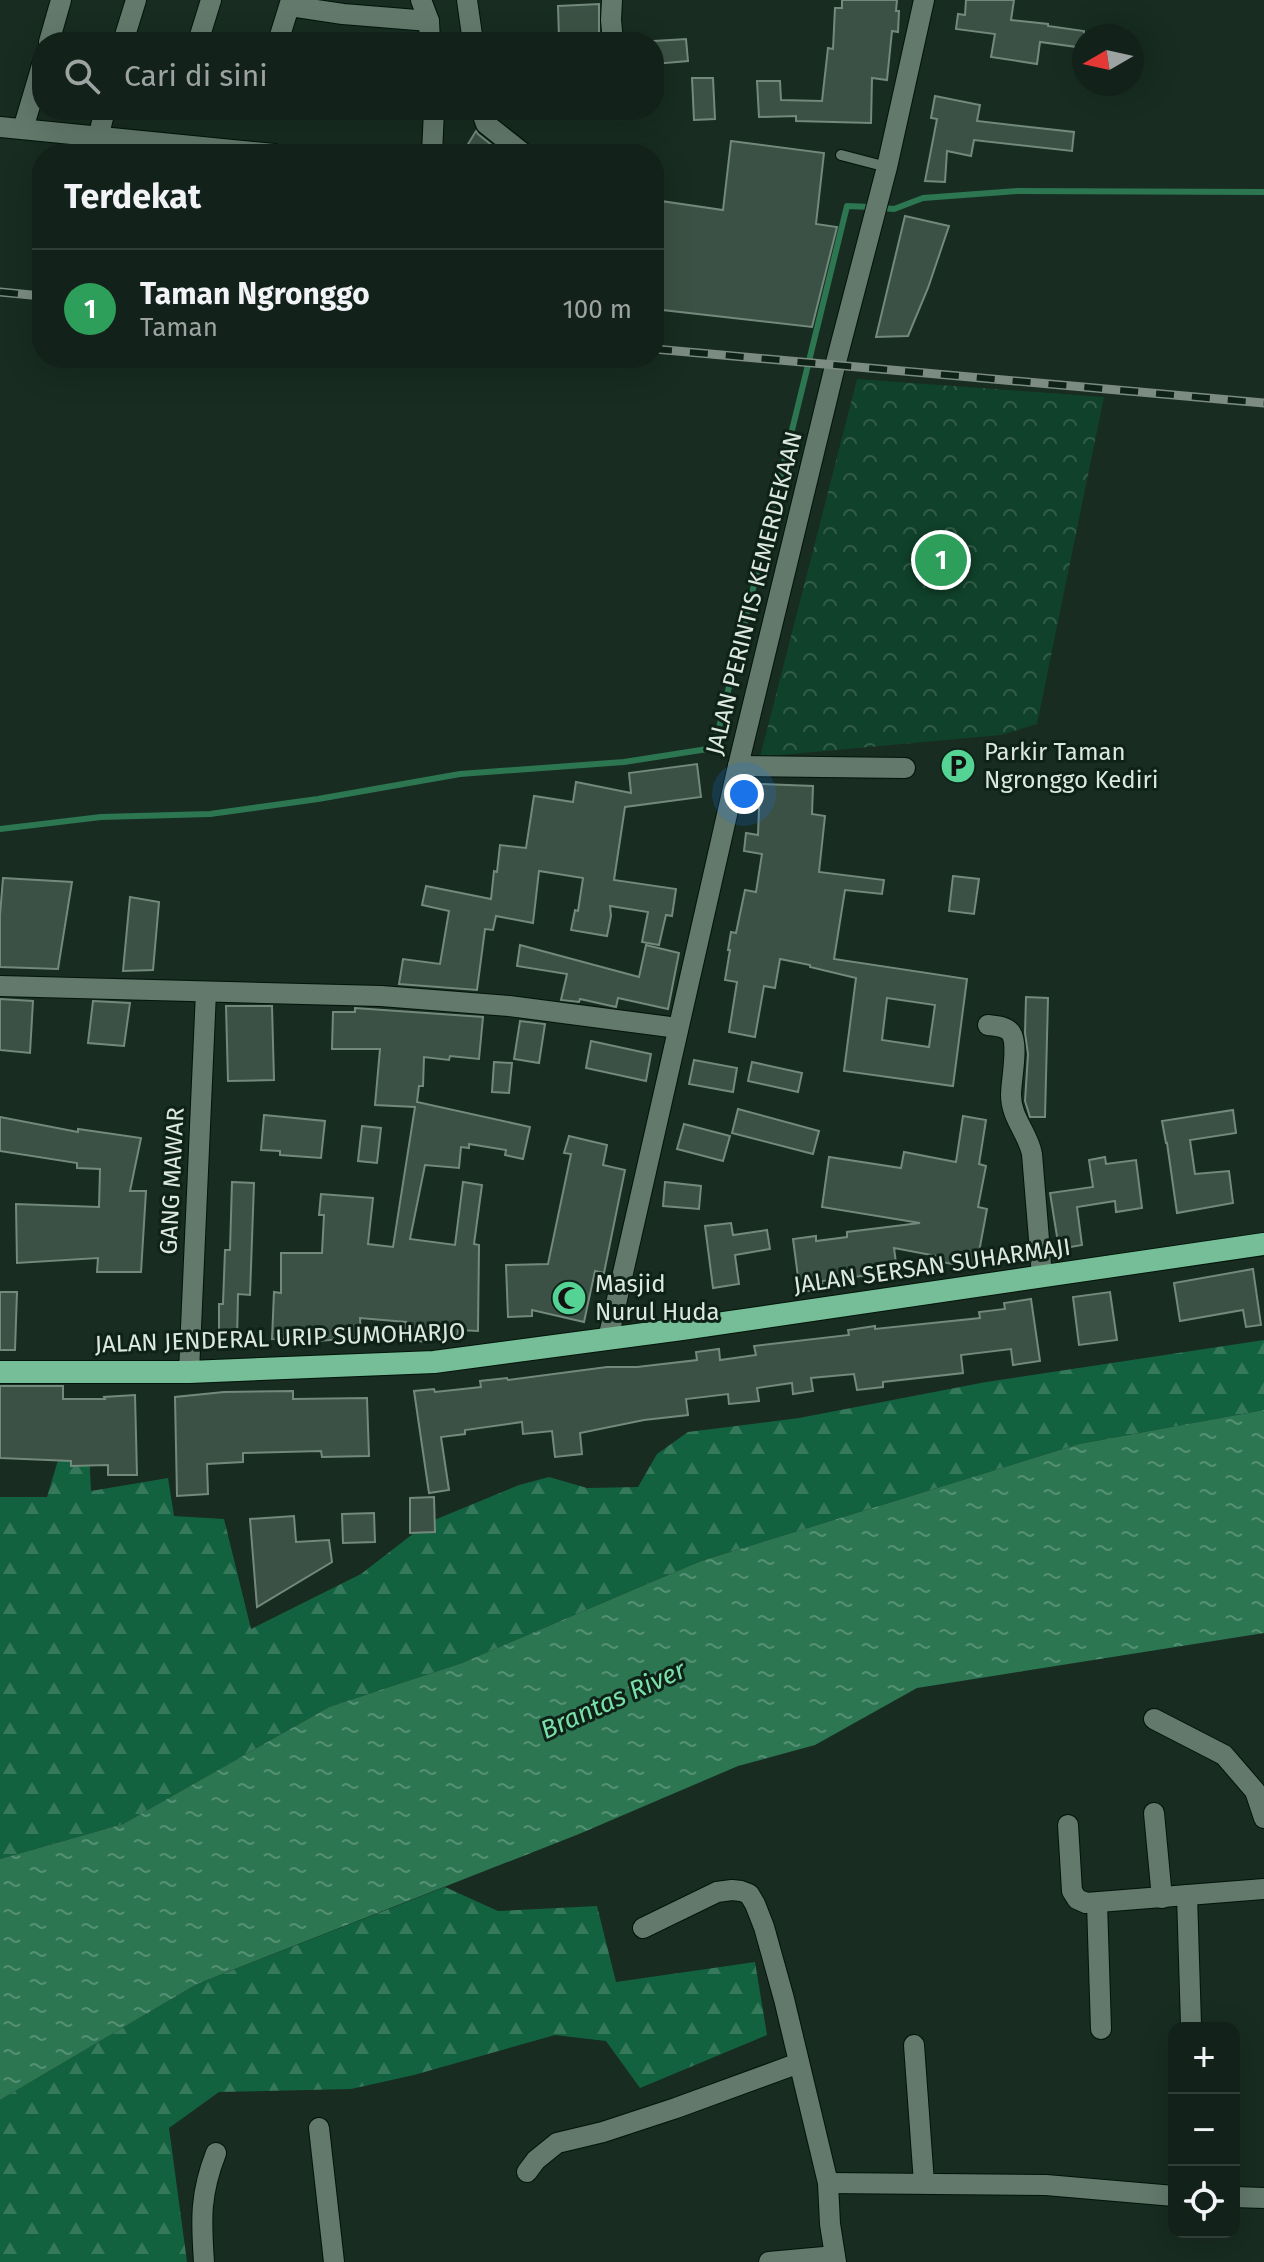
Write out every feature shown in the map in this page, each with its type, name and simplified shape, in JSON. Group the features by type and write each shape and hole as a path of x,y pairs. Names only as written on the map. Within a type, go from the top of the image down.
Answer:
{"highway":[{"name":"JALAN SERSAN SUHARMAJI","path":"608,1339 1264,1244"},
{"name":"JALAN JENDERAL URIP SUMOHARJO","path":"0,1372 189,1372 434,1362 608,1339"}],"street":[{"path":"52,32 61,0"},
{"path":"126,32 136,0"},
{"path":"201,32 211,0"},
{"path":"421,0 430,32"},
{"path":"467,0 472,32"},
{"path":"612,0 612,32"},
{"name":"JALAN PERINTIS KEMERDEKAAN","path":"608,1339 738,766 827,396 887,167 924,0"},
{"path":"281,32 290,3 343,14 429,21"},
{"path":"23,129 32,99"},
{"path":"98,138 102,120"},
{"path":"432,144 434,120"},
{"path":"485,120 511,144"},
{"path":"0,127 164,144"},
{"path":"738,766 905,768"},
{"path":"0,986 395,997 509,1006 678,1028"},
{"name":"GANG MAWAR","path":"189,1372 206,992"},
{"path":"988,1025 1007,1028 1013,1035 1011,1099 1018,1124 1030,1141 1042,1276"},
{"path":"1154,1719 1224,1755 1255,1791 1264,1818"},
{"path":"1154,1813 1162,1898"},
{"path":"1068,1825 1072,1891 1077,1899 1086,1903 1264,1889"},
{"path":"643,1928 717,1892 732,1890 749,1894 764,1927 828,2183 836,2259 769,2262"},
{"path":"1187,1895 1191,2022"},
{"path":"1097,1903 1101,2029"},
{"path":"914,2045 924,2183"},
{"path":"527,2172 557,2143 618,2127 799,2063"},
{"path":"319,2128 334,2262"},
{"path":"204,2262 202,2204 206,2177 216,2153"},
{"path":"828,2183 1046,2185 1168,2195"},
{"path":"1240,2197 1264,2198"}],"lane":[{"path":"841,155 887,167"}],"green space":[{"path":"857,379 1104,397 1037,724 1001,735 760,757"},
{"path":"1264,1340 1264,1410 1079,1444 701,1561 462,1663 329,1707 123,1824 0,1859 0,1497 47,1497 61,1450 89,1447 91,1491 168,1478 174,1516 224,1519 251,1629 361,1574 427,1523 519,1485 549,1477 587,1488 638,1487 657,1454 688,1432 799,1418 986,1382"},
{"path":"445,1887 498,1911 597,1906 616,1982 755,1962 767,2035 640,2088 606,2041 555,2035 414,2075 351,2089 219,2092 169,2128 187,2262 0,2262 0,2100 197,1984"}],"water":[{"name":"Brantas River","path":"1264,1410 1264,1633 917,1688 815,1745 738,1766 579,1834 197,1984 0,2100 0,1859 123,1824 329,1707 462,1663 701,1561 1079,1444"}],"building":[{"path":"842,0 897,0 898,32 892,31 887,80 872,78 871,123 796,121 796,116 759,117 757,81 780,81 781,100 822,101 828,48 833,49 835,8 842,8"},
{"path":"966,0 1014,0 1011,20 1072,29 1072,46 1040,42 1037,64 991,57 995,34 956,29 958,14 965,15"},
{"path":"599,4 599,32 559,32 558,6"},
{"path":"686,39 688,61 664,63 664,40"},
{"path":"692,78 713,78 715,119 694,120"},
{"path":"935,96 980,105 977,121 1074,132 1072,151 974,140 971,156 947,151 945,182 925,181 937,119 931,118"},
{"path":"476,131 490,144 468,144"},
{"path":"731,141 824,153 816,224 837,227 812,327 664,310 664,201 723,210"},
{"path":"905,216 949,226 908,336 876,337"},
{"path":"697,764 701,797 625,807 614,880 676,889 672,916 666,915 659,945 642,942 648,912 610,906 607,936 571,930 575,910 578,911 583,878 539,871 533,923 496,916 493,930 485,929 477,990 399,984 403,959 440,964 449,911 422,905 426,886 491,899 500,845 526,848 534,796 573,802 576,782 631,793 629,773"},
{"path":"760,784 813,786 812,814 825,816 819,872 884,880 882,894 845,890 834,959 967,979 953,1086 844,1071 856,978 810,965 780,959 775,988 764,986 755,1037 729,1032 737,982 725,980 728,950 731,932 736,933 745,890 756,892 762,854 744,851 746,833 758,835","holes":["887,998 935,1005 929,1047 882,1040"]},
{"path":"953,876 979,879 974,914 949,911"},
{"path":"3,878 72,882 58,969 0,967"},
{"path":"130,897 159,902 153,970 123,971"},
{"path":"520,945 639,977 646,945 679,953 668,1009 618,998 616,1007 580,999 579,1002 561,1000 567,974 517,966"},
{"path":"1026,997 1048,998 1045,1117 1030,1117 1025,1101 1028,1054"},
{"path":"0,999 33,1001 30,1053 0,1050"},
{"path":"93,1001 130,1003 124,1046 88,1043"},
{"path":"226,1006 272,1006 274,1080 228,1081"},
{"path":"355,1008 483,1017 479,1059 424,1057 423,1086 419,1086 417,1102 530,1127 523,1159 505,1155 506,1150 469,1144 469,1148 461,1147 459,1168 425,1165 410,1239 455,1245 463,1182 482,1185 474,1244 479,1245 478,1331 458,1330 458,1335 426,1334 426,1342 404,1339 406,1322 360,1318 361,1338 315,1341 272,1339 274,1292 281,1293 281,1253 322,1253 324,1215 319,1215 321,1194 373,1198 368,1244 393,1247 415,1107 375,1105 380,1049 332,1049 333,1012 355,1012"},
{"path":"520,1021 545,1024 539,1063 514,1059"},
{"path":"591,1041 651,1054 646,1081 586,1068"},
{"path":"694,1060 737,1068 733,1092 689,1084"},
{"path":"494,1062 512,1063 509,1093 492,1092"},
{"path":"752,1062 802,1073 798,1092 748,1081"},
{"path":"738,1109 819,1131 813,1154 732,1133"},
{"path":"1233,1110 1236,1133 1190,1140 1195,1174 1229,1171 1233,1203 1177,1213 1162,1121"},
{"path":"264,1115 325,1121 321,1158 280,1155 280,1151 261,1150"},
{"path":"963,1116 986,1120 979,1164 986,1166 978,1207 987,1209 976,1268 941,1262 942,1257 894,1248 898,1278 877,1280 877,1274 822,1281 823,1289 800,1292 793,1239 816,1236 816,1241 847,1237 847,1232 920,1223 822,1207 829,1157 901,1168 904,1152 956,1162"},
{"path":"0,1117 78,1132 78,1129 141,1138 130,1191 146,1191 141,1272 97,1272 98,1258 17,1263 16,1204 99,1207 100,1169 77,1168 77,1163 0,1151"},
{"path":"684,1124 730,1136 723,1161 677,1149"},
{"path":"362,1126 381,1128 377,1163 358,1161"},
{"path":"569,1136 607,1145 603,1165 625,1170 604,1273 595,1271 584,1322 532,1310 532,1316 508,1317 506,1265 548,1264 571,1154 564,1153"},
{"path":"1105,1157 1106,1164 1136,1160 1142,1208 1116,1212 1115,1201 1077,1207 1082,1245 1059,1249 1050,1193 1093,1187 1089,1160"},
{"path":"232,1182 254,1183 250,1295 238,1294 237,1341 219,1340 225,1250 230,1250"},
{"path":"665,1182 701,1186 699,1209 663,1206"},
{"path":"731,1223 733,1235 767,1230 770,1249 735,1255 739,1284 713,1288 705,1226"},
{"path":"1253,1269 1261,1325 1246,1327 1243,1310 1180,1321 1174,1283"},
{"path":"0,1292 17,1292 15,1350 0,1350"},
{"path":"1110,1292 1117,1340 1079,1345 1073,1297"},
{"path":"1031,1299 1040,1361 1013,1365 1011,1349 961,1355 963,1373 883,1382 883,1387 857,1390 854,1374 811,1378 813,1391 793,1394 792,1383 757,1388 759,1401 729,1404 728,1394 686,1399 688,1415 580,1433 582,1454 555,1457 552,1431 523,1434 522,1422 465,1430 465,1434 441,1437 449,1490 429,1493 414,1391 481,1387 480,1381 697,1360 696,1352 719,1349 720,1360 756,1355 754,1346 849,1335 848,1330 875,1326 875,1329 980,1318 979,1312 1005,1309 1004,1303"},
{"path":"0,1386 63,1386 63,1399 135,1395 137,1475 108,1475 108,1465 71,1466 71,1461 0,1458"},
{"path":"293,1391 293,1399 367,1398 369,1456 322,1457 321,1451 243,1453 243,1462 207,1464 208,1494 177,1496 175,1397 224,1392"},
{"path":"434,1497 435,1532 410,1533 410,1498"},
{"path":"374,1513 375,1542 343,1543 342,1514"},
{"path":"294,1516 296,1542 329,1540 332,1562 257,1607 250,1519"}],"waterway":[{"path":"882,208 894,209 923,198 1017,191 1264,192"},
{"path":"0,829 101,817 210,814 460,774 624,762 714,748 847,206 871,207"}],"railway":[{"path":"0,292 32,295"},
{"path":"664,350 1264,403"}],"place":[{"name":"Taman Ngronggo","path":"941,560"},
{"name":"Parkir Taman Ngronggo Kediri","path":"958,766"},
{"name":"Masjid Nurul Huda","path":"569,1298"}]}
